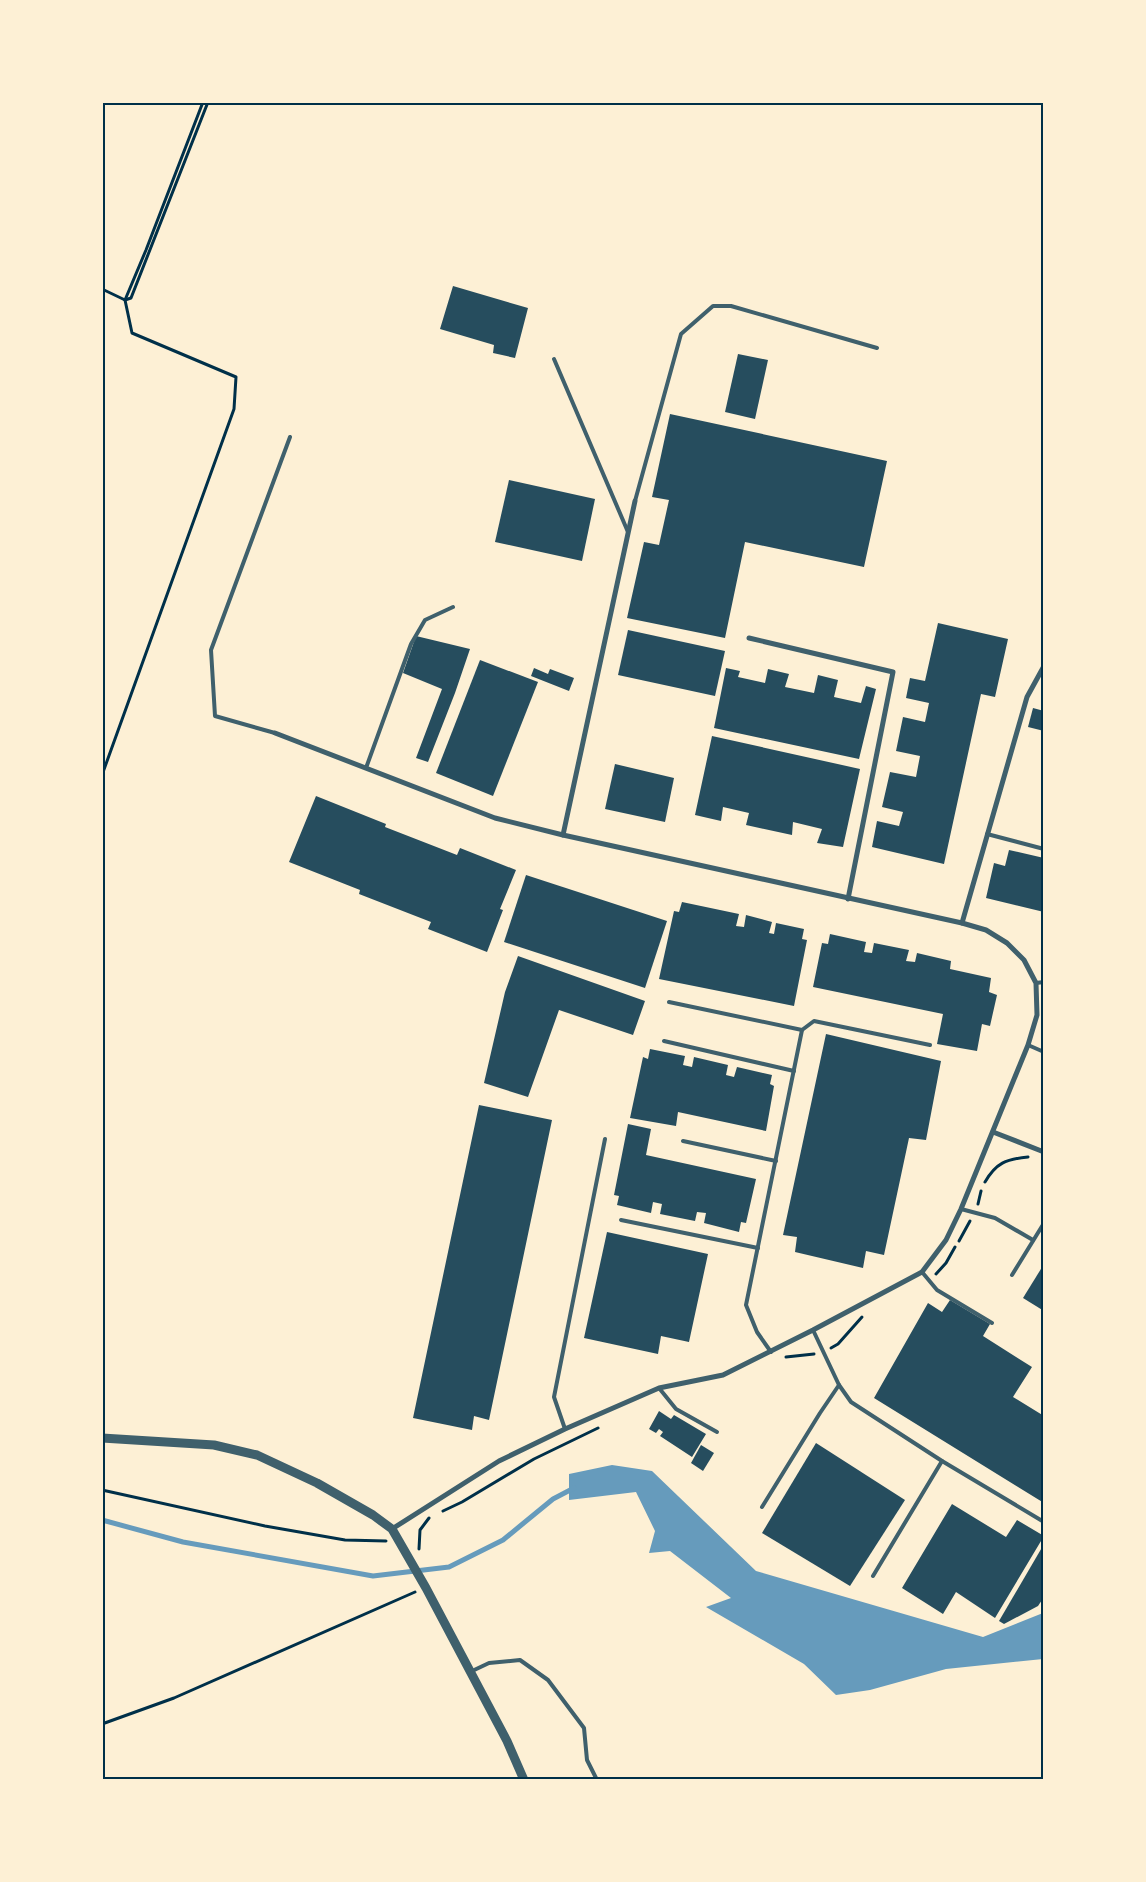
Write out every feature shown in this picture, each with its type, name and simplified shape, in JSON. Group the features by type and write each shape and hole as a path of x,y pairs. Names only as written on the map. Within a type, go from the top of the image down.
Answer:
{"street":[{"path":"563,835 635,501"},
{"path":"749,638 893,672 848,899"},
{"path":"962,923 1027,696 1044,666"},
{"path":"275,733 495,818 986,930 1007,943 1024,960 1036,984 1037,1015 1028,1045 961,1209 946,1240 922,1272 771,1352 723,1375 659,1388 565,1429 499,1461 392,1529"},
{"path":"993,1132 1044,1152"},
{"path":"102,1438 214,1445 257,1455 316,1483 373,1515 392,1529 426,1588 507,1741 524,1780"}],"lane":[{"path":"635,501 681,334 713,306 731,306 877,348"},
{"path":"554,359 629,534"},
{"path":"275,733 215,716 211,650 290,437"},
{"path":"366,768 411,644 425,620 453,606"},
{"path":"987,834 1044,849"},
{"path":"1036,984 1044,982"},
{"path":"669,1002 802,1030"},
{"path":"771,1352 757,1332 746,1305 802,1030 814,1021 930,1045"},
{"path":"664,1041 794,1070"},
{"path":"1028,1045 1044,1052"},
{"path":"565,1429 554,1397 605,1139"},
{"path":"683,1141 776,1161"},
{"path":"961,1209 995,1218 1033,1240"},
{"path":"621,1220 758,1248"},
{"path":"1012,1275 1044,1223"},
{"path":"922,1272 937,1290 992,1323"},
{"path":"813,1330 839,1385 851,1402 942,1461 1044,1522"},
{"path":"762,1507 839,1385"},
{"path":"659,1388 676,1409 717,1432"},
{"path":"874,1576 942,1461"},
{"path":"470,1672 489,1662 520,1660 548,1680 584,1728 587,1760 598,1780"}],"path":[{"path":"102,775 234,409 236,377 132,333 125,300 203,102"},
{"path":"102,289 125,300 131,298 208,102"},
{"path":"102,1490 265,1526 328,1537 378,1542 399,1540"},
{"path":"102,1724 174,1698 426,1588"}],"water":[{"path":"612,1465 652,1471 756,1571 983,1637 1043,1613 1043,1659 946,1669 870,1690 836,1695 804,1664 706,1607 731,1598 670,1551 649,1553 655,1531 636,1492 569,1500 569,1474"}],"building":[{"path":"453,286 528,308 515,358 493,353 494,345 440,329"},
{"path":"738,354 768,360 755,419 725,412"},
{"path":"670,414 887,461 864,567 745,542 725,638 627,618 644,542 659,545 669,500 652,497"},
{"path":"509,480 595,499 582,561 495,542"},
{"path":"938,623 1008,639 995,697 981,694 944,864 872,847 877,821 899,826 903,812 882,807 890,772 916,777 920,756 896,751 903,717 925,722 929,703 906,698 910,678 925,681"},
{"path":"628,630 725,651 715,696 618,675"},
{"path":"416,636 470,649 428,762 416,758 442,689 403,673"},
{"path":"480,660 538,682 493,796 436,773"},
{"path":"534,668 548,674 550,669 574,678 569,691 531,676"},
{"path":"726,668 740,671 738,677 765,683 768,669 789,674 785,687 814,693 818,675 838,680 834,697 861,703 866,686 876,689 859,759 714,728"},
{"path":"1033,708 1044,711 1044,731 1028,727"},
{"path":"712,736 860,769 843,847 817,843 822,829 793,822 792,835 746,825 749,813 723,807 721,821 695,815"},
{"path":"615,764 674,778 665,822 605,809"},
{"path":"316,796 386,824 385,827 457,855 460,848 516,870 500,909 503,910 487,952 428,929 431,922 359,894 360,890 289,862"},
{"path":"1009,850 1044,858 1044,912 986,898 994,863 1005,866"},
{"path":"526,875 667,921 645,988 504,942"},
{"path":"682,902 739,914 736,926 744,927 746,915 772,922 769,933 774,934 776,923 804,929 802,939 807,940 794,1006 659,979 674,911 679,912"},
{"path":"830,934 866,942 864,952 872,953 874,943 909,950 906,961 915,962 917,953 951,961 950,969 991,978 989,992 997,995 990,1026 982,1024 977,1051 937,1044 943,1014 813,987 822,943 828,944"},
{"path":"518,956 645,1001 633,1035 559,1010 528,1097 484,1083 505,992"},
{"path":"826,1034 941,1061 926,1140 909,1138 884,1255 866,1251 863,1268 795,1252 797,1237 783,1235"},
{"path":"650,1049 685,1056 683,1065 692,1067 694,1057 728,1065 726,1075 734,1077 737,1067 772,1075 770,1084 774,1086 766,1131 678,1112 676,1126 630,1118 643,1057 648,1059"},
{"path":"479,1105 552,1120 489,1420 474,1416 472,1430 413,1418"},
{"path":"628,1124 651,1129 646,1155 756,1179 746,1223 741,1222 739,1232 704,1223 706,1213 697,1212 695,1221 660,1214 662,1204 653,1202 651,1213 617,1205 619,1196 614,1195"},
{"path":"607,1232 708,1254 689,1342 661,1336 658,1354 584,1338"},
{"path":"1044,1264 1044,1311 1023,1298"},
{"path":"950,1300 990,1324 983,1336 1032,1367 1013,1397 1044,1416 1044,1503 874,1398 928,1303 942,1312"},
{"path":"659,1411 671,1419 674,1415 706,1434 692,1457 660,1436 663,1432 659,1429 656,1433 649,1429"},
{"path":"816,1443 905,1500 850,1586 762,1533"},
{"path":"701,1445 714,1453 703,1471 691,1463"},
{"path":"952,1504 1006,1537 1017,1520 1044,1536 995,1618 956,1592 943,1614 902,1588"},
{"path":"1044,1544 1044,1597 1038,1606 1004,1624 999,1621"}],"waterway":[{"path":"102,1520 183,1542 373,1576 449,1567 503,1540 553,1499 574,1488"}]}
